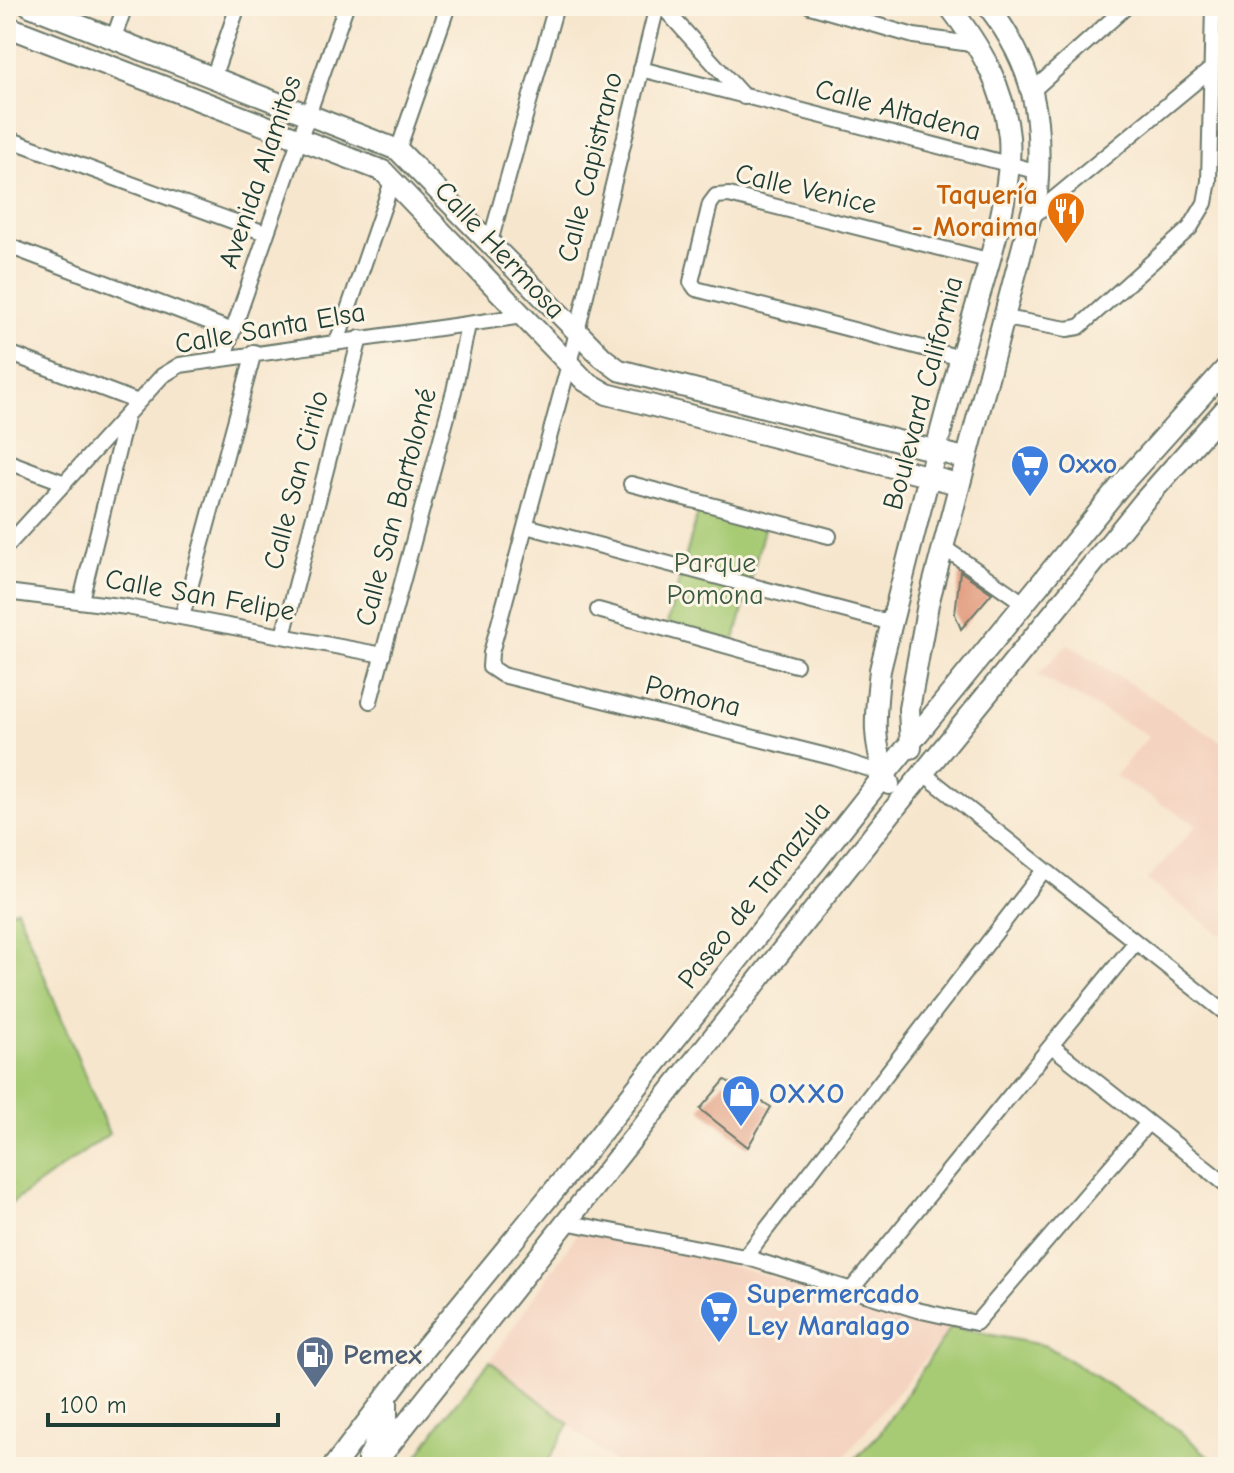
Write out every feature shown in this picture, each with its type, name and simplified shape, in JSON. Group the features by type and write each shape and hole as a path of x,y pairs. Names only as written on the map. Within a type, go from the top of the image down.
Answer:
{"street":[{"path":"8,33 21,6"},
{"name":"Calle Hermosa","path":"30,6 398,150 603,358 619,370 964,458"},
{"path":"113,40 125,6"},
{"path":"213,78 238,6"},
{"name":"Avenida Alamitos","path":"224,356 346,6"},
{"path":"398,150 448,6"},
{"path":"490,242 556,6"},
{"path":"659,6 745,97"},
{"name":"Calle Capistrano","path":"490,667 491,653 569,364 659,6"},
{"path":"810,6 914,36 978,45"},
{"name":"Boulevard California","path":"898,804 876,750 874,716 880,670 988,260 1008,166 1009,142 1001,95 978,45 949,6"},
{"name":"Boulevard California","path":"923,773 909,746 909,709 964,458 1033,216 1039,172 1040,145 1033,90 1019,51 988,6"},
{"path":"1033,90 1127,6"},
{"path":"1005,318 1067,329 1079,327 1190,228 1205,203 1209,181 1213,6"},
{"name":"Calle Hermosa","path":"8,33 372,165 393,179 585,381 621,398 958,484"},
{"name":"Calle Altadena","path":"641,69 1039,172"},
{"path":"1033,216 1211,69"},
{"path":"6,138 265,233"},
{"path":"337,342 393,179"},
{"name":"Calle Venice","path":"961,358 700,291 693,286 710,204 716,196 729,195 988,260"},
{"path":"6,245 233,331"},
{"name":"Calle Santa Elsa","path":"6,547 170,369 224,356 523,316"},
{"name":"Calle San Bartolomé","path":"370,701 454,391 468,325"},
{"name":"Calle San Cirilo","path":"283,636 360,338"},
{"path":"6,352 138,402"},
{"path":"182,617 254,352"},
{"name":"Paseo de Tamazula","path":"333,1467 387,1395 593,1143 885,774 1121,485 1228,366"},
{"name":"Paseo de Tamazula","path":"372,1467 923,773 1144,501 1228,406"},
{"path":"81,600 127,414"},
{"path":"6,461 65,483"},
{"path":"631,484 829,536"},
{"path":"526,526 892,623"},
{"path":"943,547 1025,604"},
{"name":"Calle San Felipe","path":"6,592 81,600 383,655"},
{"path":"598,610 796,665"},
{"name":"Pomona","path":"490,667 502,675 835,758 885,774"},
{"path":"923,773 1228,1015"},
{"path":"745,1257 1044,870"},
{"path":"851,1290 1053,1047 1135,943"},
{"path":"1053,1047 1228,1186"},
{"path":"565,1222 745,1257 851,1290 976,1323 1148,1123"},
{"path":"593,1143 615,1159"},
{"path":"366,1467 387,1418 387,1395"}],"shaded area":[{"path":"1068,644 1228,746 1228,925 1222,936 1147,880 1197,825 1115,776 1149,736 1038,675"},
{"name":"Supermercado Ley Maralago","path":"583,1225 951,1327 836,1467 620,1467 490,1361"}],"green space":[{"name":"Parque Pomona","path":"698,512 764,529 733,647 666,628"},
{"path":"17,909 109,1134 6,1207 6,913"},
{"path":"951,1327 1047,1346 1176,1428 1221,1467 847,1467 880,1433"},
{"path":"490,1361 569,1424 545,1467 410,1467 446,1415"}],"building":[{"path":"960,571 992,593 961,629 955,614"},
{"name":"OXXO","path":"725,1080 771,1107 748,1147 700,1109"}],"place":[{"name":"Taquería - Moraima","path":"1066,245"},
{"name":"Oxxo","path":"1030,498"},
{"name":"OXXO","path":"741,1128"},
{"name":"Supermercado Ley Maralago","path":"719,1344"},
{"name":"Pemex","path":"315,1389"}]}
